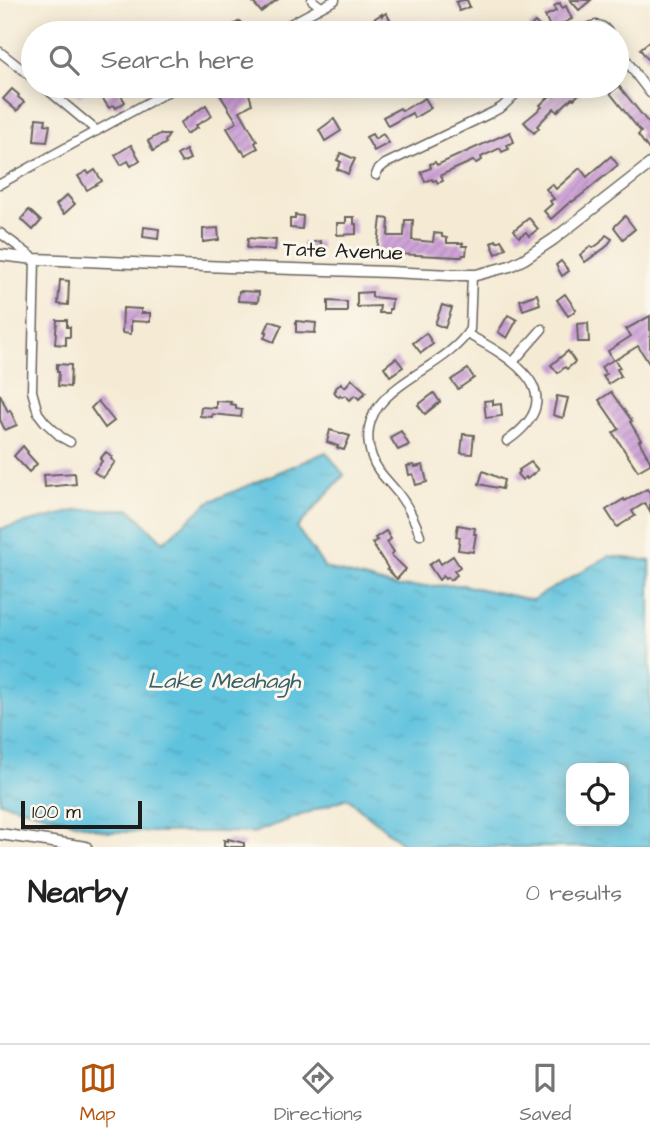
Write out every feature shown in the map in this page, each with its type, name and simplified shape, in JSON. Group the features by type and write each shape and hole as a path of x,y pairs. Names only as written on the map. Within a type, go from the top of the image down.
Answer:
{"street":[{"path":"312,0 321,7"},
{"path":"295,21 335,0"},
{"path":"0,52 21,69"},
{"path":"629,64 650,93"},
{"path":"57,98 97,131"},
{"path":"0,184 156,98"},
{"path":"376,175 385,164 502,107 511,98"},
{"name":"Tate Avenue","path":"0,255 35,259 472,275 524,259 650,164"},
{"path":"0,233 35,259 32,391 38,413 69,442"},
{"path":"420,535 414,518 401,497 377,468 371,456 369,428 377,405 467,334 470,329 472,275"},
{"path":"513,362 542,329"},
{"path":"467,334 503,354 522,369 536,393 534,410 526,423 519,433 506,441"},
{"path":"0,834 86,847"}],"water":[{"name":"Lake Meahagh","path":"326,452 344,475 297,528 325,568 397,587 462,585 532,600 609,556 650,561 650,847 422,847 403,844 347,798 253,833 108,832 0,802 0,529 80,510 130,509 163,542 209,502"}],"building":[{"path":"251,0 277,0 261,12"},
{"path":"467,0 470,7 459,11 456,2"},
{"path":"570,0 591,0 579,10"},
{"path":"560,3 562,8 566,6 572,19 547,21 545,16 556,11 554,6"},
{"path":"386,13 391,21 370,21 382,14"},
{"path":"650,41 650,62 640,49"},
{"path":"12,89 24,102 17,111 3,99"},
{"path":"123,98 125,102 116,108 114,105 109,108 103,99"},
{"path":"222,98 250,98 252,104 240,111 257,141 255,143 258,148 245,155 227,128 237,122"},
{"path":"425,98 431,108 414,118 412,113 388,126 383,117 400,108 402,111"},
{"path":"548,98 572,98 557,112 554,108 534,133 524,122 542,107 540,105"},
{"path":"614,98 629,98 650,125 650,151 638,135 641,132"},
{"path":"206,105 212,116 186,134 180,123"},
{"path":"36,118 46,119 45,124 50,125 47,142 34,141"},
{"path":"334,119 341,131 325,141 319,130"},
{"path":"510,132 514,142 507,145 509,149 502,152 500,148 481,157 482,160 476,163 473,161 441,175 443,181 438,183 432,179 425,182 421,172 431,168 430,164 435,162 437,165"},
{"path":"160,134 169,135 166,143 153,151 148,141"},
{"path":"372,134 375,139 383,134 389,143 374,151 366,137"},
{"path":"131,145 140,160 131,166 128,161 121,165 115,155"},
{"path":"186,150 190,159 182,163 177,155"},
{"path":"341,153 355,159 348,174 337,169 341,162 337,160"},
{"path":"611,156 618,165 551,219 544,211 554,199 546,189 552,184 556,189 580,168 587,177"},
{"path":"95,170 102,181 87,190 78,176"},
{"path":"67,195 75,204 64,214 56,205"},
{"path":"29,210 41,221 33,230 21,219"},
{"path":"295,215 303,216 302,229 290,228 290,219 295,219"},
{"path":"625,216 635,229 623,239 614,227"},
{"path":"346,217 354,217 356,234 337,235 337,223 346,223"},
{"path":"381,218 389,219 388,236 404,236 405,220 413,220 412,240 433,242 434,233 442,234 442,237 447,238 447,243 463,243 462,246 467,246 466,255 458,257 377,253"},
{"path":"529,218 538,229 529,236 526,232 519,237 514,230"},
{"path":"144,227 159,229 158,239 143,237"},
{"path":"218,228 219,240 203,242 203,229"},
{"path":"606,235 612,239 606,247 585,262 580,255 600,243"},
{"path":"248,238 276,240 275,250 247,248"},
{"path":"501,240 506,248 496,254 491,243"},
{"path":"321,241 321,251 309,252 308,243"},
{"path":"561,261 569,271 562,276 556,265"},
{"path":"60,280 69,281 68,305 58,304"},
{"path":"239,291 259,292 258,302 238,301"},
{"path":"372,292 372,297 392,299 389,313 379,313 380,306 357,307 357,293"},
{"path":"537,294 540,304 523,310 520,300"},
{"path":"565,294 576,310 568,316 557,300"},
{"path":"328,301 347,302 347,312 328,312"},
{"path":"442,305 452,308 445,328 435,324"},
{"path":"123,308 141,309 141,313 150,313 150,322 131,321 131,334 122,333"},
{"path":"508,315 517,320 507,338 498,332"},
{"path":"650,316 650,365 638,346 615,360 621,376 608,384 601,367 613,360 608,351 631,336 626,329"},
{"path":"57,320 67,320 67,327 70,327 70,337 66,337 66,345 55,344"},
{"path":"270,321 282,325 274,342 264,338"},
{"path":"296,321 316,323 315,333 296,332"},
{"path":"588,323 589,342 578,342 577,324"},
{"path":"426,333 433,344 421,353 413,343"},
{"path":"568,351 575,362 558,373 551,365"},
{"path":"396,358 403,367 390,376 384,367"},
{"path":"57,364 71,365 70,387 58,386"},
{"path":"468,369 474,378 458,389 451,380"},
{"path":"352,379 366,392 359,399 355,395 350,400 345,395 339,397 334,392 341,383 345,387"},
{"path":"611,392 632,421 630,422 650,461 650,464 638,471 613,433 619,429 599,400"},
{"path":"434,393 440,402 425,414 418,405"},
{"path":"0,394 17,425 5,430 0,420"},
{"path":"557,396 568,398 563,418 553,415"},
{"path":"493,400 493,405 501,404 502,416 486,418 484,401"},
{"path":"98,401 114,421 105,428 91,408"},
{"path":"216,401 236,405 236,409 242,410 241,417 212,414 212,417 200,416 201,407 216,408"},
{"path":"330,430 350,436 344,450 327,442"},
{"path":"401,431 409,445 398,450 390,437"},
{"path":"463,434 474,435 472,454 461,453"},
{"path":"23,446 37,464 29,472 14,456"},
{"path":"106,452 115,462 103,478 94,472"},
{"path":"531,462 538,470 522,480 517,474 519,470"},
{"path":"423,465 427,482 416,485 407,466"},
{"path":"483,471 504,480 502,489 479,484"},
{"path":"75,473 76,484 45,487 44,475"},
{"path":"647,489 650,493 650,512 645,503 632,511 635,516 617,527 606,510"},
{"path":"458,525 475,528 473,552 458,550"},
{"path":"386,531 391,539 387,542 394,552 391,555 406,569 397,579 387,569 372,543"},
{"path":"453,556 460,567 454,571 457,575 450,580 443,576 439,580 429,565 438,559 441,564"},
{"path":"224,840 244,843 244,847 224,847"}]}
